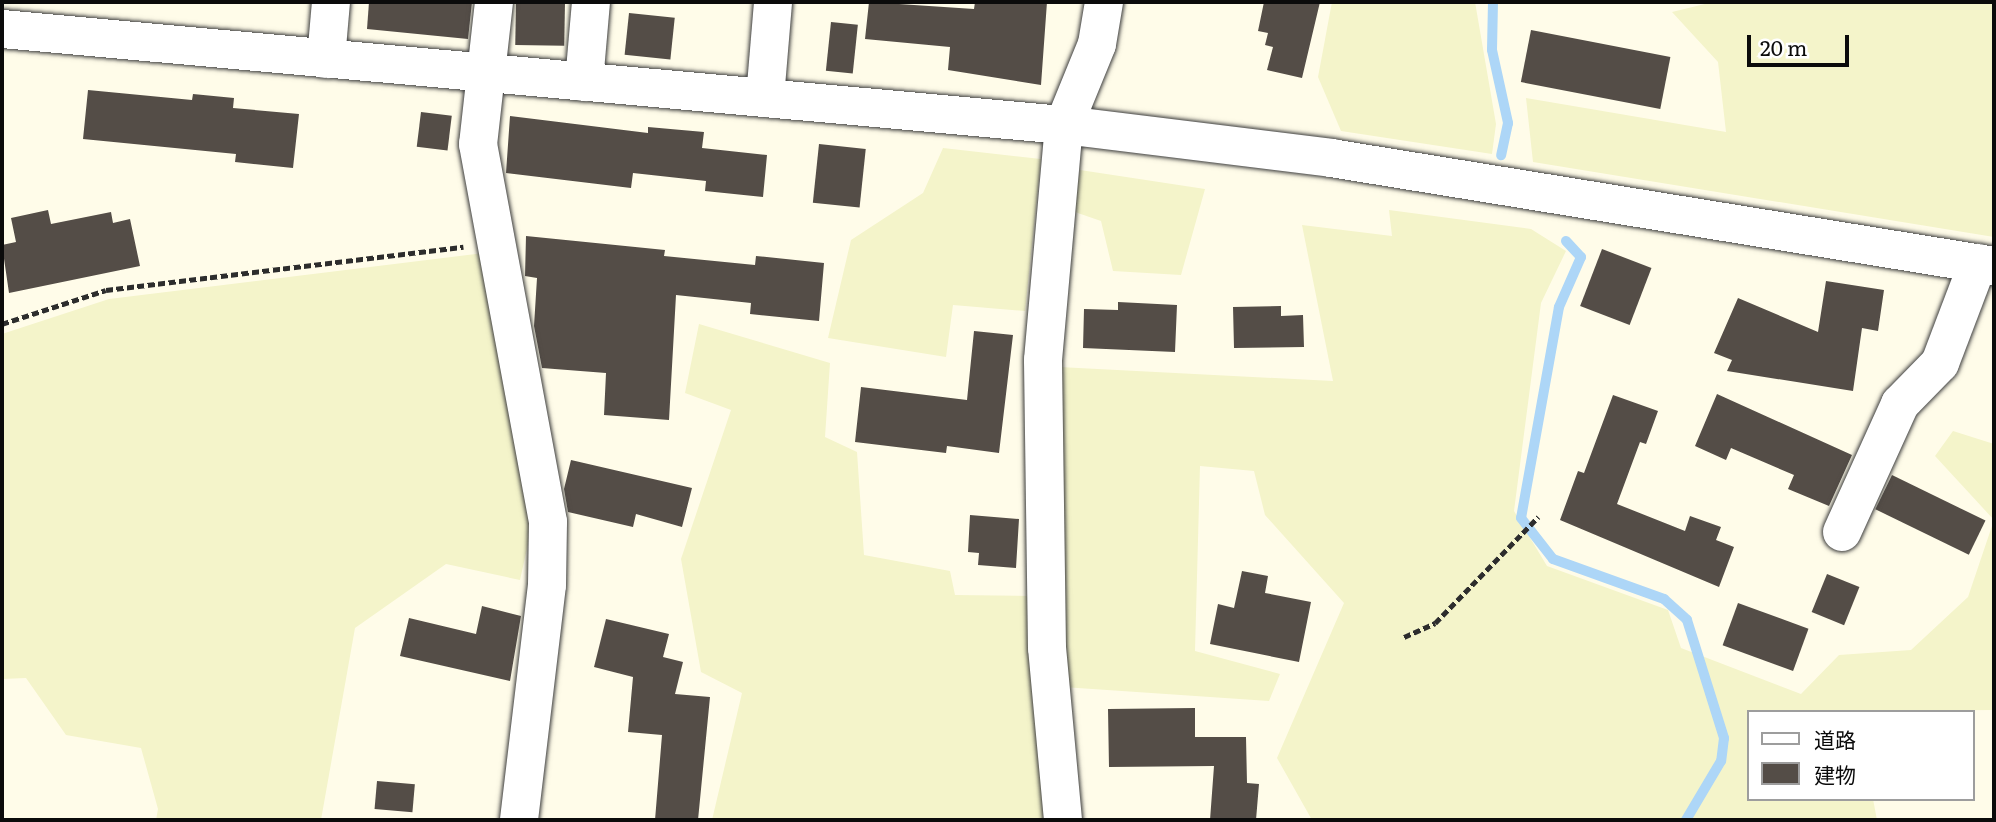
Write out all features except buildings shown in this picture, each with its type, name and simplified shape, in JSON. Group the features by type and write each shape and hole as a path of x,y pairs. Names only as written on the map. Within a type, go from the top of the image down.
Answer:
{"street":[{"path":"326,59 331,2"},
{"path":"494,2 478,144 499,243 548,522 548,585 519,820"},
{"path":"584,82 591,2"},
{"path":"765,98 774,2"},
{"path":"1063,820 1047,648 1043,360 1064,125 1097,44 1104,2"},
{"path":"2,29 1064,125 1331,158 1986,264 1940,363 1900,404 1842,532"}],"path":[{"path":"2,324 106,290 499,243"},
{"path":"1404,637 1435,623 1538,517"}],"green space":[{"path":"1332,2 1475,2 1496,124 1492,154 1341,131 1318,77"},
{"path":"1713,2 1994,2 1994,237 1533,162 1526,98 1726,132 1718,62 1672,12"},
{"path":"943,148 1041,159 1025,311 953,305 946,357 828,338 851,240 923,193"},
{"path":"1080,170 1205,189 1181,275 1113,271 1101,221 1072,211"},
{"path":"1389,210 1531,229 1566,251 1541,303 1514,511 1547,566 1668,610 1681,648 1801,694 1839,655 1911,650 1968,597 1994,520 1994,710 1748,710 1748,801 1873,801 1877,820 1312,820 1277,758 1344,603 1265,515 1254,471 1200,466 1195,651 1280,674 1269,701 1063,687 1059,367 1333,381 1302,225 1392,236"},
{"path":"492,252 532,526 520,580 446,564 355,628 321,820 156,820 158,809 141,748 66,735 26,678 2,679 2,334 109,299"},
{"path":"699,324 830,363 825,437 857,452 864,555 950,571 955,595 1030,596 1046,820 712,820 742,693 701,672 681,559 731,410 685,393"},
{"path":"1953,431 1994,444 1994,520 1935,456"}],"waterway":[{"path":"1493,2 1492,50 1508,123 1501,155"},
{"path":"1566,241 1581,257 1559,307 1521,518 1553,559 1664,599 1687,620 1724,738 1721,761 1686,820"}]}
